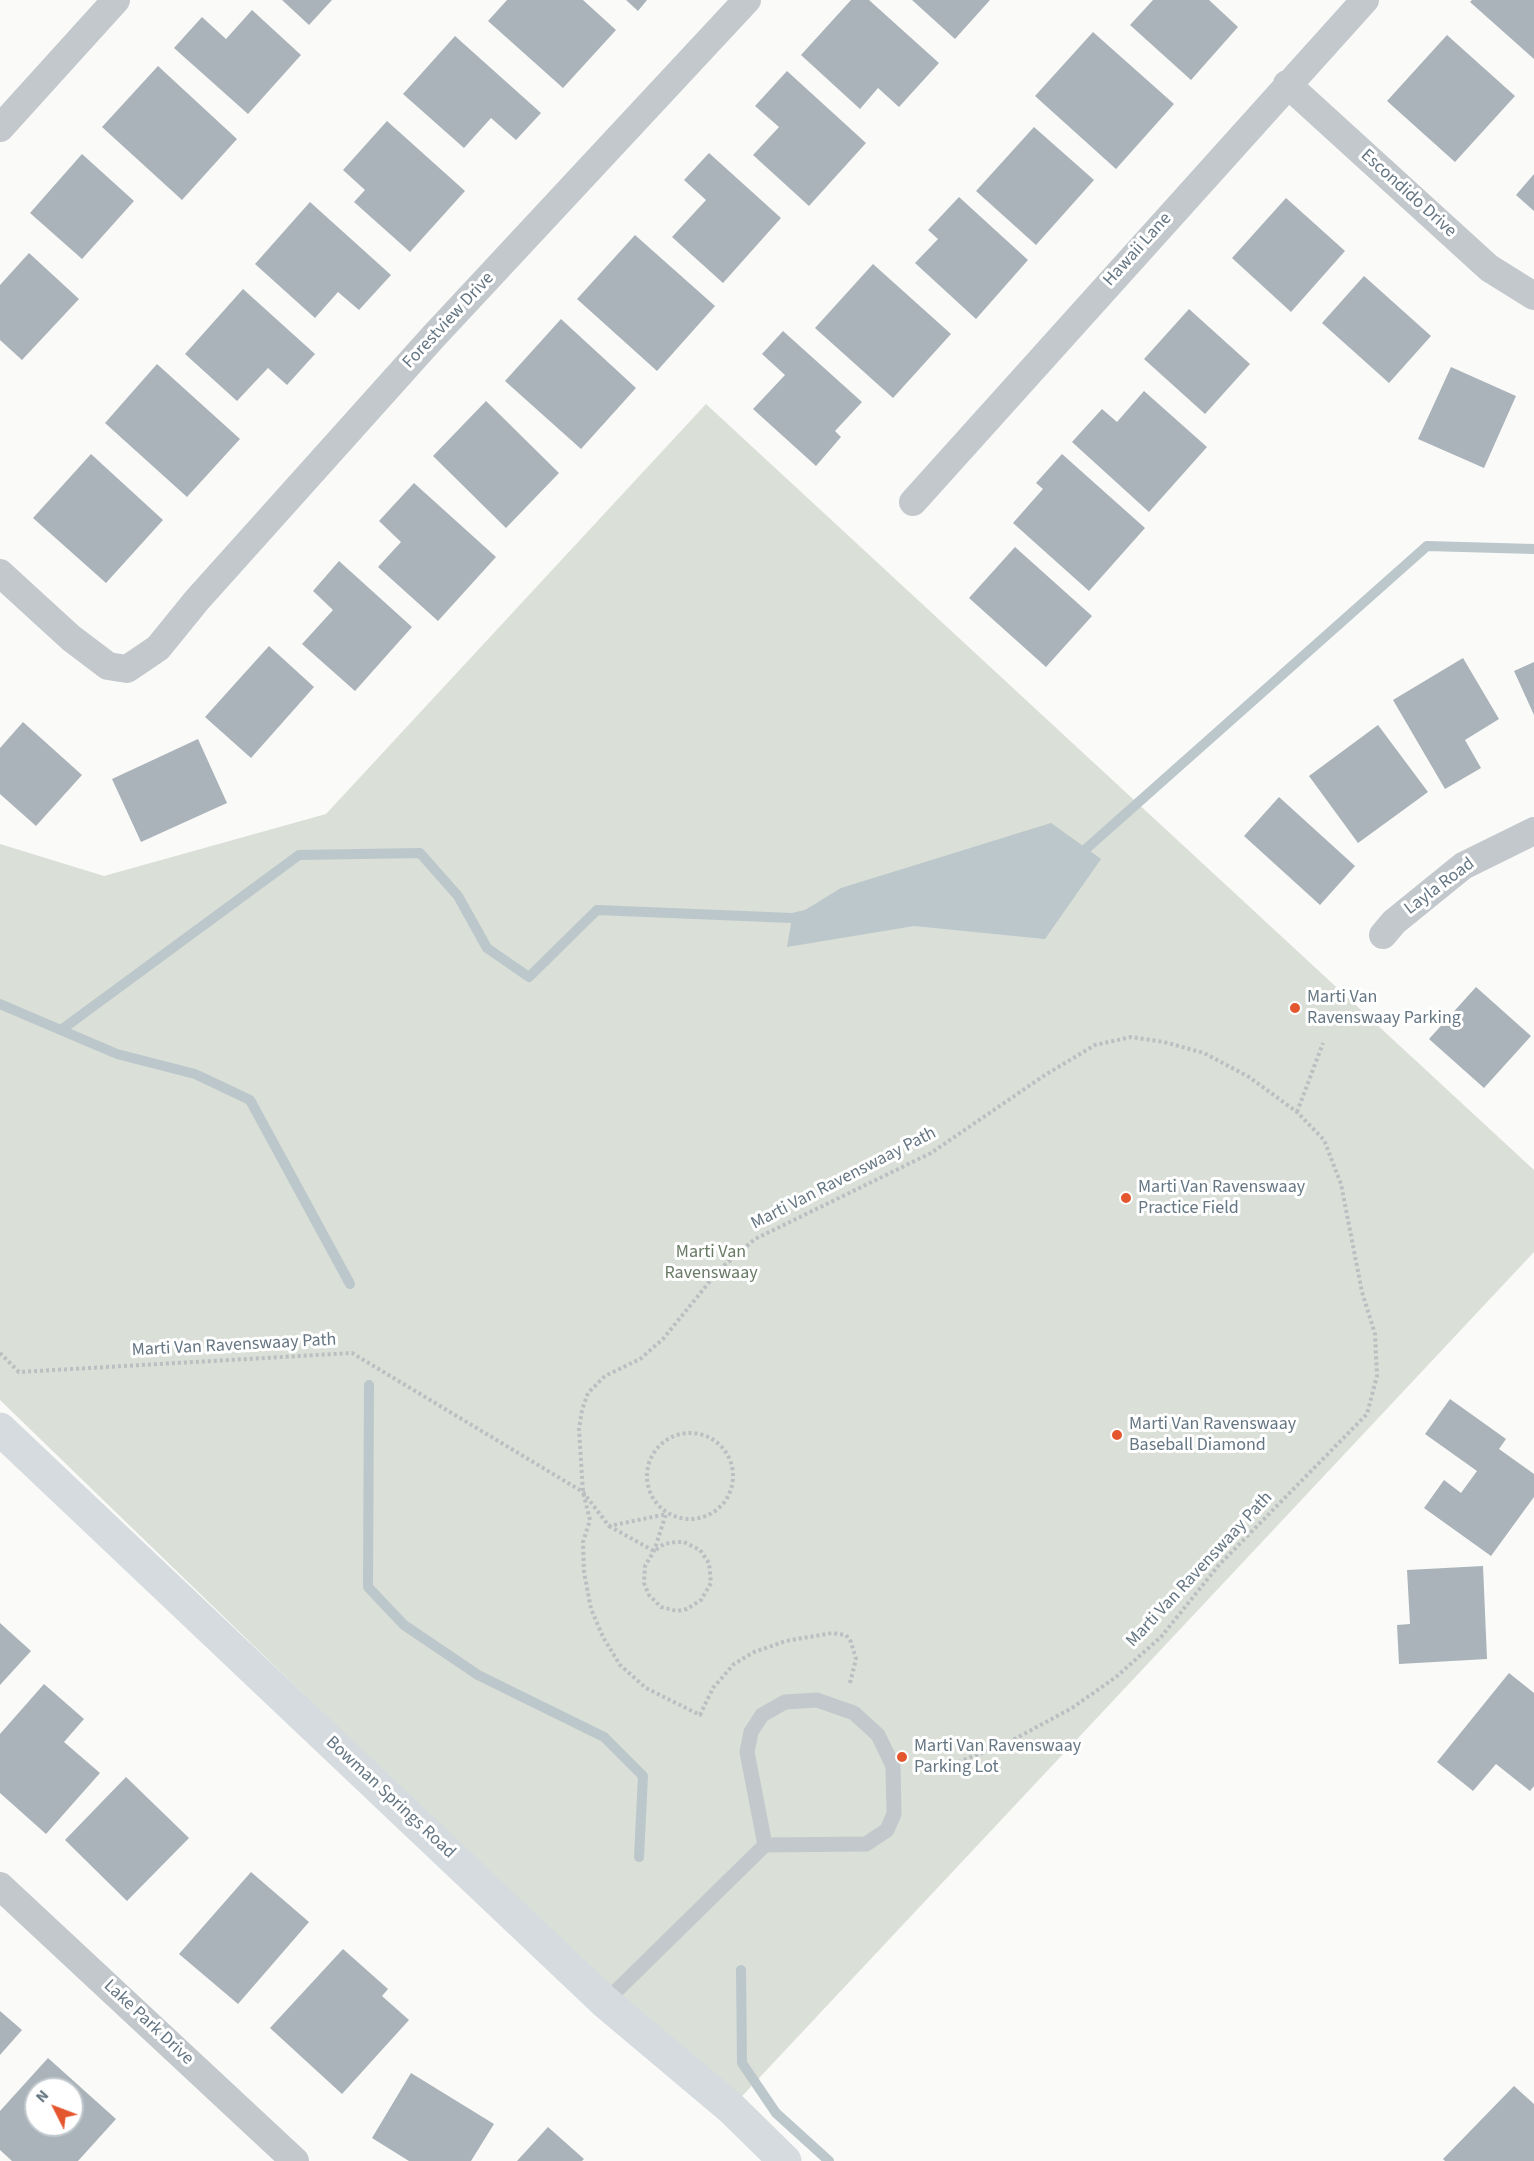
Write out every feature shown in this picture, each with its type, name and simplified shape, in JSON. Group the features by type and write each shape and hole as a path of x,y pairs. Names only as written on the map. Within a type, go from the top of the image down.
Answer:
{"street":[{"path":"0,128 116,0"},
{"name":"Forestview Drive","path":"0,573 71,638 108,666 128,669 158,648 196,600 418,355 747,0"},
{"name":"Hawaii Lane","path":"913,502 1365,0"},
{"name":"Escondido Drive","path":"1287,84 1489,268 1534,296"},
{"name":"Layla Road","path":"1383,934 1394,922 1463,866 1534,831"},
{"name":"Bowman Springs Road","path":"0,1429 605,2002 731,2108 785,2161"},
{"name":"Lake Park Drive","path":"0,1886 295,2161"}],"lane":[{"path":"605,2002 765,1845 866,1844 887,1830 894,1814 893,1766 878,1735 854,1713 817,1700 785,1702 762,1715 751,1732 747,1752 765,1845"}],"path":[{"name":"Marti Van Ravenswaay Path","path":"843,1709 856,1659 846,1635 832,1633 786,1641 754,1652 734,1664 713,1688 700,1715 646,1688 620,1665 603,1637 591,1609 584,1572 583,1542 590,1520 583,1492 579,1429 582,1410 588,1394 605,1376 640,1359 663,1339 719,1270 754,1239 931,1152 1095,1045 1131,1037 1164,1042 1204,1053 1249,1077 1297,1112 1324,1140 1341,1184 1362,1292 1375,1334 1377,1376 1367,1414 1218,1566 1161,1637 1116,1677 1072,1708 1009,1742 941,1769"},
{"path":"1297,1112 1323,1043"},
{"name":"Marti Van Ravenswaay Path","path":"0,1353 19,1372 352,1353 583,1492"},
{"path":"609,1526 667,1514 680,1519 701,1518 721,1508 730,1496 734,1482 733,1468 728,1454 719,1443 707,1436 692,1432 678,1434 665,1441 655,1451 649,1463 647,1477 649,1491 667,1514"},
{"path":"583,1492 609,1526 654,1551"},
{"path":"654,1551 664,1544 676,1542 684,1542 700,1550 711,1571 711,1583 695,1606 677,1611 661,1606 654,1602 646,1590 643,1575 667,1514"}],"green space":[{"name":"Marti Van Ravenswaay","path":"706,404 1534,1170 1534,1252 731,2108 0,1400 0,844 104,876 326,814"}],"shaded area":[{"path":"1051,823 1101,859 1045,939 914,926 787,947 792,918 841,888"}],"building":[{"path":"282,0 332,0 309,25"},
{"path":"507,0 583,0 616,30 563,88 488,21"},
{"path":"626,0 647,0 638,11"},
{"path":"851,0 869,0 939,63 899,107 878,88 860,109 801,55"},
{"path":"912,0 990,0 955,39"},
{"path":"1153,0 1209,0 1238,27 1191,80 1130,25"},
{"path":"1472,0 1534,0 1534,59 1470,2"},
{"path":"252,10 301,55 248,114 174,48 202,17 226,39"},
{"path":"1093,32 1174,104 1116,169 1035,96"},
{"path":"1447,35 1515,96 1455,162 1387,101"},
{"path":"455,36 541,113 516,140 491,118 464,148 403,94"},
{"path":"158,66 237,139 182,200 102,127"},
{"path":"787,71 866,143 809,206 753,155 779,127 755,106"},
{"path":"387,121 465,191 410,252 354,202 365,190 343,170"},
{"path":"1034,127 1094,180 1036,245 976,191"},
{"path":"709,153 781,218 723,283 672,237 706,200 684,180"},
{"path":"82,154 134,201 82,259 30,213"},
{"path":"1534,174 1534,211 1516,195"},
{"path":"959,197 1028,260 976,319 915,263 938,239 928,230"},
{"path":"1286,198 1345,251 1291,312 1232,258"},
{"path":"310,202 391,275 359,310 338,292 315,318 255,264"},
{"path":"635,235 715,306 657,371 577,299"},
{"path":"29,253 79,299 22,360 0,340 0,285"},
{"path":"873,264 951,334 893,398 815,328"},
{"path":"1364,276 1431,336 1389,383 1322,323"},
{"path":"243,289 315,354 287,385 268,368 237,401 185,354"},
{"path":"1189,309 1250,364 1205,414 1144,359"},
{"path":"561,319 636,388 581,449 505,381"},
{"path":"783,331 862,402 835,431 841,437 816,466 753,409 785,375 762,354"},
{"path":"157,364 240,439 187,497 105,423"},
{"path":"1451,367 1516,396 1484,468 1418,439"},
{"path":"1144,391 1207,447 1149,512 1072,442 1102,409 1117,422"},
{"path":"486,401 559,473 506,528 433,456"},
{"path":"91,454 163,520 106,583 33,518"},
{"path":"1062,454 1145,528 1089,591 1013,523 1043,489 1036,483"},
{"path":"414,483 496,557 438,621 378,567 401,542 379,521"},
{"path":"1015,547 1092,616 1046,667 969,598"},
{"path":"339,561 412,627 355,691 302,644 333,610 313,591"},
{"path":"269,646 314,687 251,758 205,717"},
{"path":"1463,658 1499,719 1465,740 1481,768 1445,789 1393,700"},
{"path":"1534,662 1534,715 1514,671"},
{"path":"23,722 82,775 36,826 0,794 0,748"},
{"path":"1378,725 1428,792 1358,843 1309,776"},
{"path":"198,739 227,803 141,842 112,779"},
{"path":"1279,797 1355,866 1320,905 1244,836"},
{"path":"1476,987 1531,1036 1484,1088 1429,1039"},
{"path":"1450,1399 1506,1439 1499,1449 1534,1474 1534,1497 1491,1556 1424,1508 1444,1480 1461,1493 1477,1471 1425,1434"},
{"path":"1483,1566 1487,1659 1399,1664 1397,1625 1410,1624 1407,1570"},
{"path":"0,1623 31,1651 0,1685"},
{"path":"1509,1673 1534,1693 1534,1786 1530,1791 1496,1764 1473,1791 1437,1762"},
{"path":"44,1684 84,1719 64,1742 100,1773 46,1834 0,1793 0,1734"},
{"path":"126,1777 189,1838 127,1901 65,1840"},
{"path":"251,1872 309,1922 238,2004 179,1954"},
{"path":"343,1949 388,1989 382,1996 409,2020 342,2094 270,2028"},
{"path":"0,2011 22,2030 0,2055"},
{"path":"48,2058 69,2077 31,2077"},
{"path":"411,2073 494,2124 471,2161 409,2161 372,2138"},
{"path":"24,2084 24,2137 84,2137 84,2090 116,2119 78,2161 12,2161 0,2150 0,2111"},
{"path":"1514,2086 1534,2104 1534,2161 1445,2161 1443,2159"},
{"path":"548,2127 584,2159 582,2161 517,2161"}],"waterway":[{"path":"1078,859 1087,848 1427,546 1534,549"},
{"path":"61,1030 299,855 420,853 458,896 487,948 529,977 597,910 792,918 805,915"},
{"path":"0,1004 117,1054 195,1074 250,1100 350,1284"},
{"path":"369,1385 368,1587 404,1625 478,1675 604,1737 643,1776 639,1857"},
{"path":"741,1970 742,2063 776,2113 829,2161"}],"place":[{"name":"Marti Van Ravenswaay Parking","path":"1295,1008"},
{"name":"Marti Van Ravenswaay Practice Field","path":"1126,1198"},
{"name":"Marti Van Ravenswaay Baseball Diamond","path":"1117,1435"},
{"name":"Marti Van Ravenswaay Parking Lot","path":"902,1757"}]}
